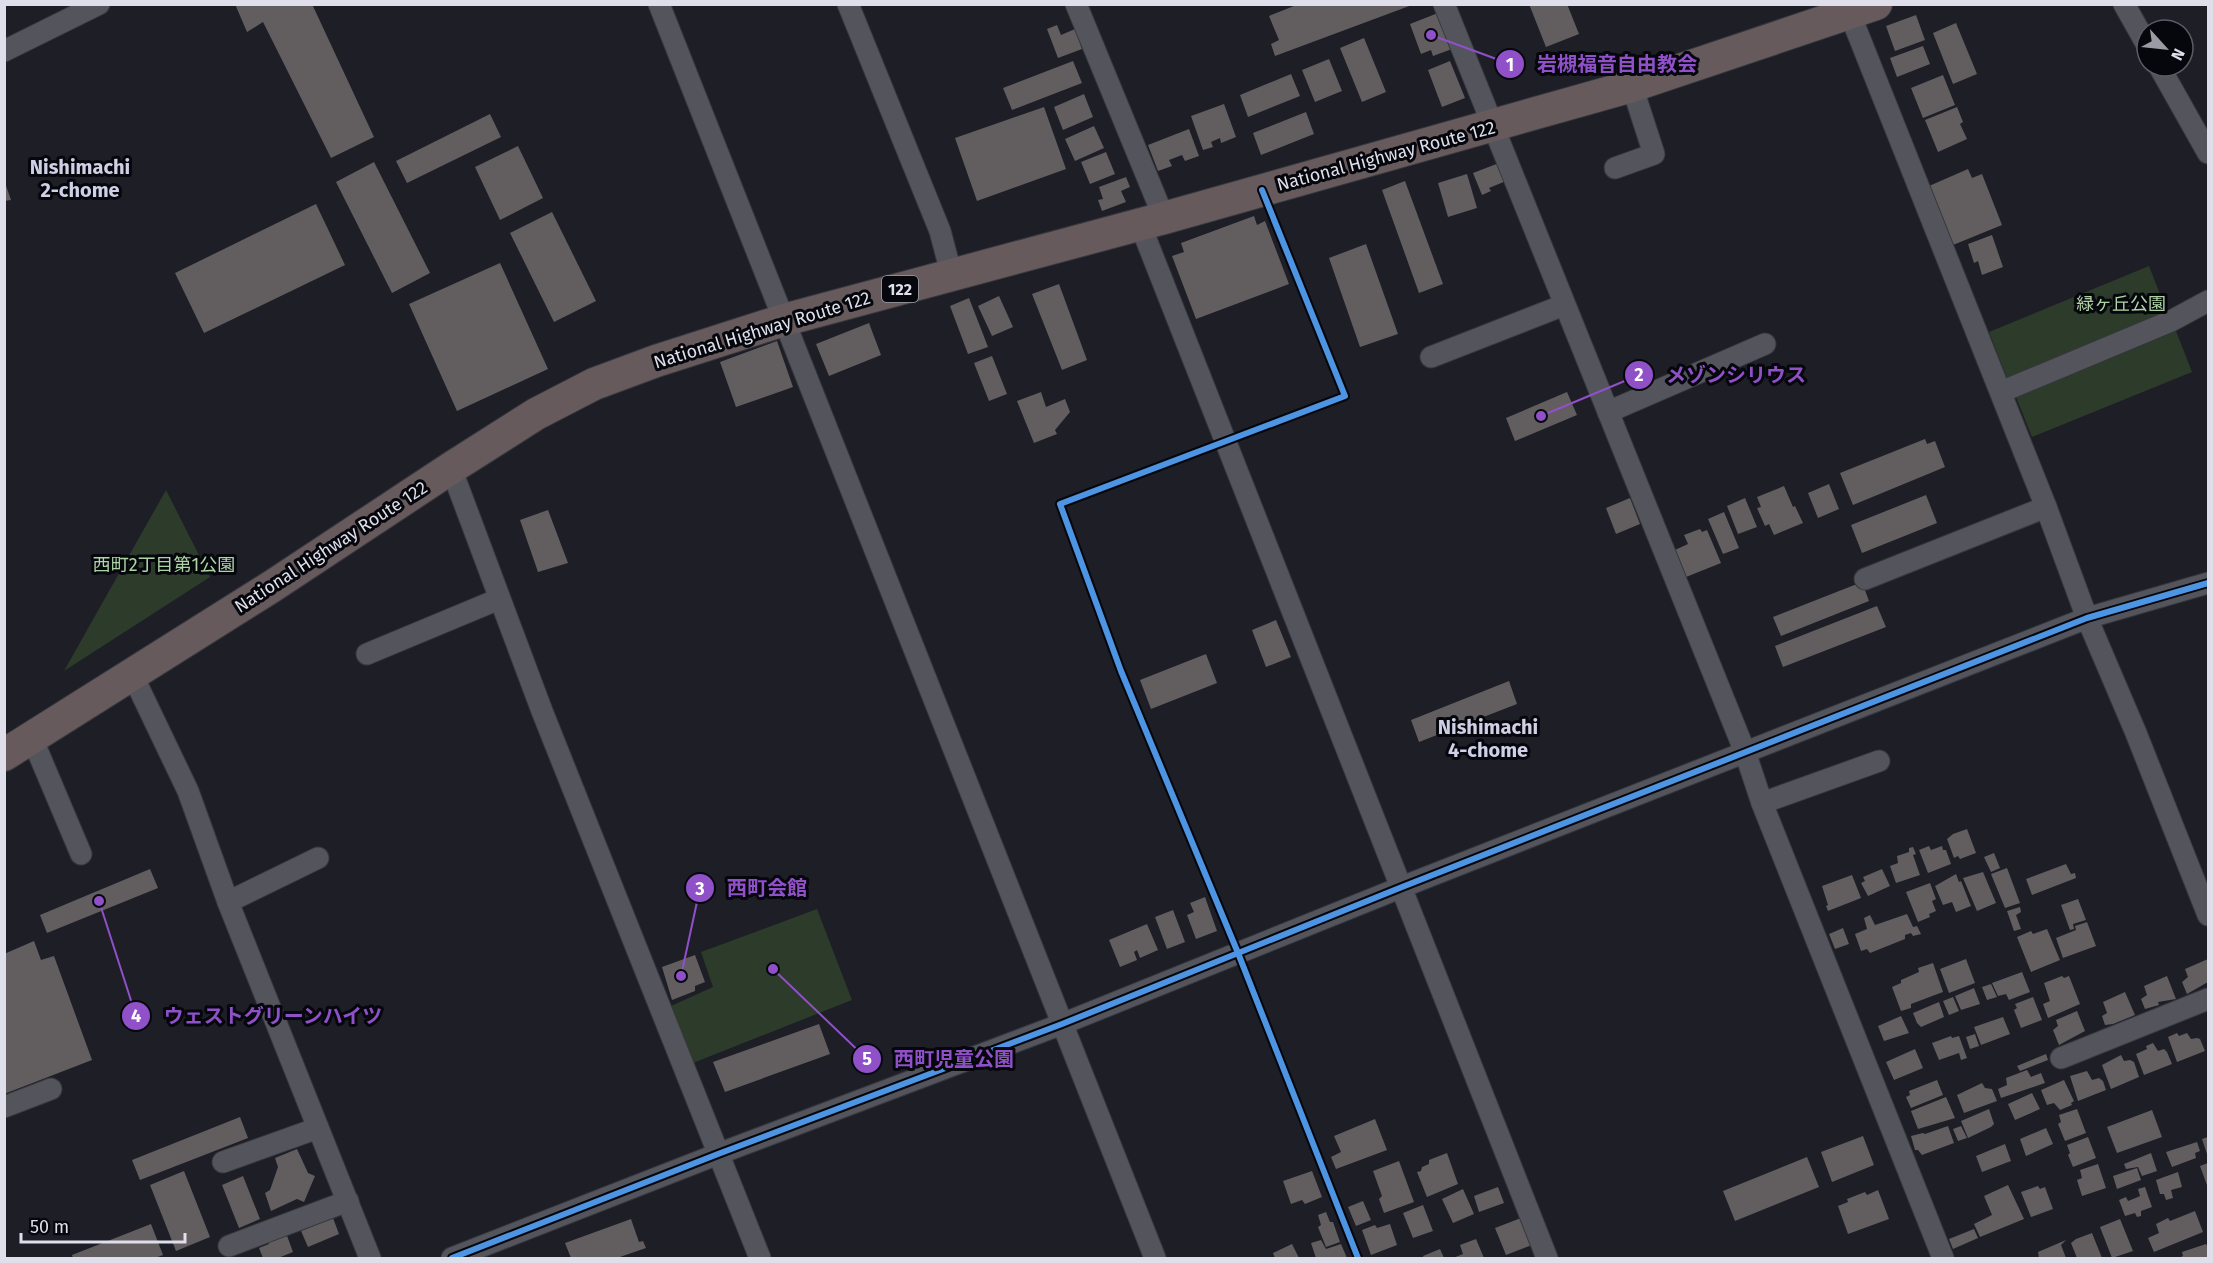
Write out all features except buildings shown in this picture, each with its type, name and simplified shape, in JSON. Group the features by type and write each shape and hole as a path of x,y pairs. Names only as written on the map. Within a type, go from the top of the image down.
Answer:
{"highway":[{"name":"National Highway Route 122","path":"4,755 133,676 536,414 594,384 656,361 784,320 1152,221 1632,86 1857,8"}],"street":[{"path":"4,51 99,4"},
{"path":"659,4 1155,1258"},
{"path":"848,4 940,231 949,265 949,275"},
{"path":"1076,4 1152,221 1402,887 1547,1258"},
{"path":"1444,4 1745,752 1762,803 1943,1258"},
{"path":"2124,4 2135,24"},
{"path":"1857,8 2087,618 2136,733 2208,915"},
{"path":"2166,78 2208,153"},
{"path":"1615,168 1654,154 1632,86"},
{"path":"2001,392 2171,321 2208,301"},
{"path":"1431,357 1564,305"},
{"path":"1608,412 1765,344"},
{"path":"451,468 498,599 760,1258"},
{"path":"1865,579 2046,507"},
{"path":"452,1258 718,1154 1062,1024 1402,887 2087,618 2208,583"},
{"path":"367,654 498,599"},
{"path":"133,676 188,791 228,902 370,1258"},
{"path":"32,738 81,854"},
{"path":"1762,803 1879,761"},
{"path":"228,902 318,858"},
{"path":"2061,1058 2208,999"},
{"path":"4,1107 51,1089"},
{"path":"223,1162 318,1128"},
{"path":"229,1246 348,1201"}],"green space":[{"name":"緑ヶ丘公園","path":"2149,266 2167,312 2007,378 1989,332"},
{"name":"緑ヶ丘公園","path":"2176,331 2192,372 2032,437 2016,397"},
{"name":"西町2丁目第1公園","path":"166,490 210,577 64,671"},
{"path":"817,909 852,1000 693,1063 671,1006 713,987 701,952"}],"cycle path":[{"path":"1262,190 1345,396 1060,504 1121,671 1238,953 1358,1258"},
{"path":"452,1258 718,1154 1062,1024 1402,887 2087,618 2208,583"}],"place":[{"name":"岩槻福音自由教会","path":"1431,35"},
{"name":"メゾンシリウス","path":"1541,416"},
{"name":"ウェストグリーンハイツ","path":"99,901"},
{"name":"西町児童公園","path":"773,969"},
{"name":"西町会館","path":"681,976"}],"district":[{"name":"Nishimachi 2-chome","path":"80,178"},
{"name":"Nishimachi 4-chome","path":"1488,738"}]}
